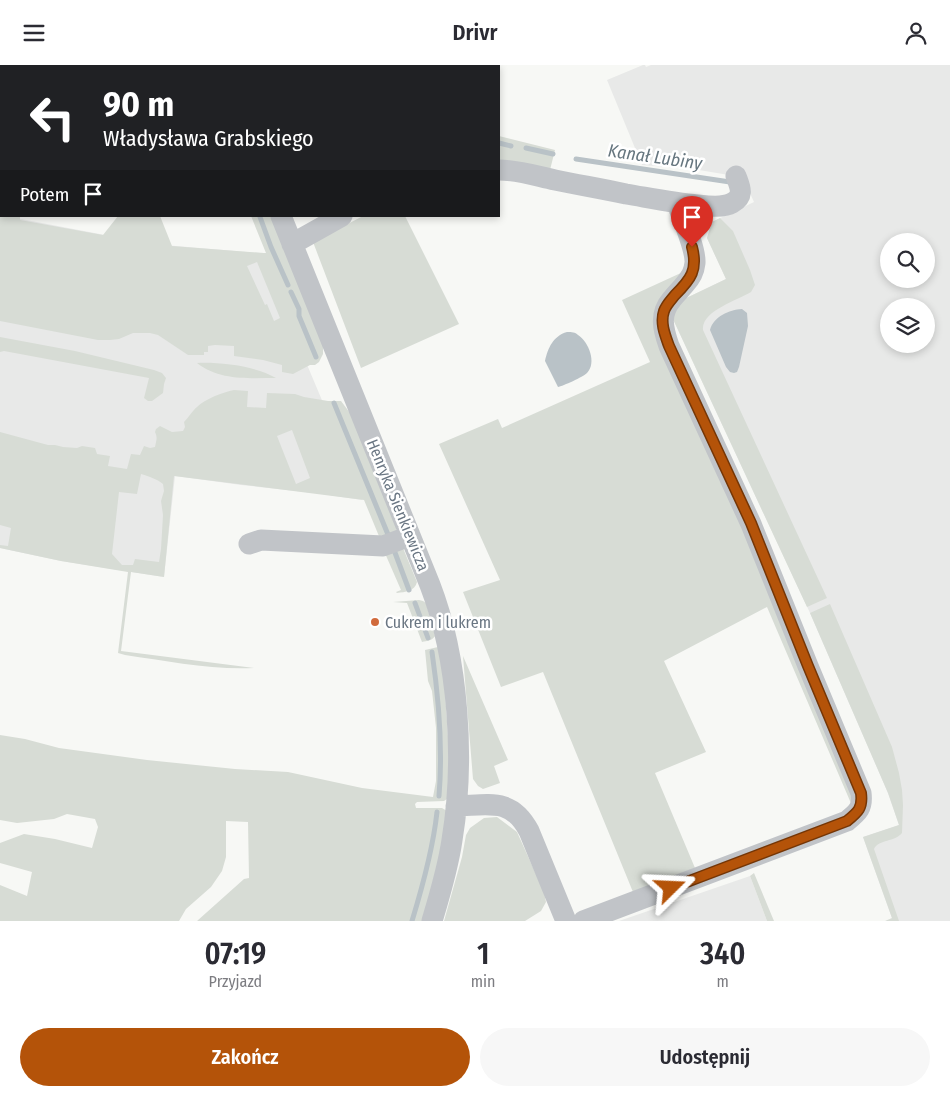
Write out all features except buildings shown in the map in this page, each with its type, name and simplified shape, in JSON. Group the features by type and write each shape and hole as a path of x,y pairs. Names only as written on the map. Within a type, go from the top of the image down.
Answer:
{"street":[{"path":"500,170 525,173 677,203 707,206 725,205 736,200 741,193 736,177"},
{"path":"584,921 847,821 858,812 862,802 861,793 751,523 669,346 664,330 663,318 667,305 692,275 695,265 695,257 677,203"},
{"name":"Henryka Sienkiewicza","path":"281,217 442,618 455,698 458,740 458,783 453,839 447,869 432,921"},
{"path":"292,244 340,217"},
{"path":"249,544 261,540 383,546 410,536"},
{"path":"456,806 499,805 517,814 529,831 566,921"}],"shaded area":[{"path":"643,65 646,67 651,65 950,65 950,921 893,921 863,837 899,825 888,793 810,613 672,317 678,302 726,279 707,238 712,222 754,202 743,178 693,169 642,165 607,80"},
{"path":"500,136 555,150 550,170 500,162"},
{"path":"0,217 10,217 152,244 260,253 362,500 175,476 164,577 61,561 0,548"},
{"path":"0,217 20,217 20,220 103,235 117,217 160,217 172,246 266,253 251,217 271,217 323,343 323,354 315,365 310,365 293,374 282,372 282,365 234,356 234,346 208,346 208,352 204,352 204,355 188,355 158,335 150,333 133,333 119,339 98,340 0,321","holes":["257,262 280,318 274,321 247,266"]},
{"path":"361,217 406,217 459,324 361,368 313,242"},
{"path":"720,218 733,231 755,285 751,292 721,307 708,317 704,323 703,330 827,598 807,607 672,317 678,302 726,279 707,238 712,222"},
{"path":"683,272 658,310 859,796 853,808 767,607 664,661 706,752 655,773 695,868 633,892 543,672 501,687 463,592 500,580 439,444 498,419 502,428 650,362 622,300"},
{"path":"742,309 747,313 748,326 739,367 737,372 734,373 730,372 726,367 710,330 718,317"},
{"path":"567,332 576,333 585,342 590,353 591,364 590,369 585,375 558,387 545,361 552,343 558,336"},
{"path":"0,337 75,351 154,370 162,373 166,378 163,393 152,401 148,401 144,398 149,378 4,351 0,352"},
{"path":"197,363 238,366 258,370 276,378 225,376 206,369"},
{"path":"234,390 248,391 247,407 266,408 267,393 295,394 328,401 341,401 350,413 397,525 396,532 381,541 364,500 174,476 164,577 131,572 121,651 254,668 205,666 118,653 128,572 61,561 0,548 0,545 8,546 11,528 0,525 0,432 48,445 95,448 97,454 110,456 108,466 127,469 131,454 140,455 144,446 155,447 155,432 160,426 172,432 183,431 185,427 184,422 200,404 220,394","holes":["292,430 310,478 296,484 277,436","141,474 163,484 164,491 161,501 163,515 159,562 135,559 133,565 122,565 112,554 119,492 137,494"]},
{"path":"403,548 417,582 412,589 397,593 401,590 384,551"},
{"path":"419,600 426,603 435,636 422,642 407,603 393,602"},
{"path":"830,604 892,747 899,773 903,805 902,833 876,846 874,849 899,921 885,921 892,918 863,837 899,825 888,793 810,613"},
{"path":"438,647 443,663 450,765 447,799 444,801 417,802 415,804 416,808 442,808 447,811 446,830 423,921 197,921 244,879 249,878 248,822 226,821 226,857 222,871 211,887 186,909 179,921 0,921 0,885 27,896 32,872 0,863 0,843 24,834 92,848 98,827 95,819 67,814 54,819 17,823 0,820 0,735 59,748 147,760 235,769 288,772 362,788 433,797 436,781 436,728 425,650"},
{"path":"463,656 508,760 494,766 500,783 483,789 473,779"},
{"path":"497,817 517,832 544,892 546,902 541,911 525,921 444,921 462,857 466,835 470,828 484,818"},
{"path":"754,873 774,921 767,921 750,876"},
{"path":"750,876 767,921 619,921"}],"waterway":[{"name":"Kanał Lubiny","path":"500,143 511,146"},
{"name":"Kanał Lubiny","path":"526,148 553,154"},
{"name":"Kanał Lubiny","path":"576,159 730,182"},
{"path":"260,217 288,285"},
{"path":"291,292 316,357"},
{"path":"334,403 389,537"},
{"path":"394,550 409,590"},
{"path":"415,603 428,638"},
{"path":"432,652 440,724 439,796"},
{"path":"412,921 427,867 437,812"}],"place":[{"name":"Cukrem i lukrem","path":"375,622"}],"route":[{"path":"671,888 847,821 858,812 862,802 861,793 751,523 669,346 664,330 663,318 667,305 692,275 695,265 692,247"}]}
